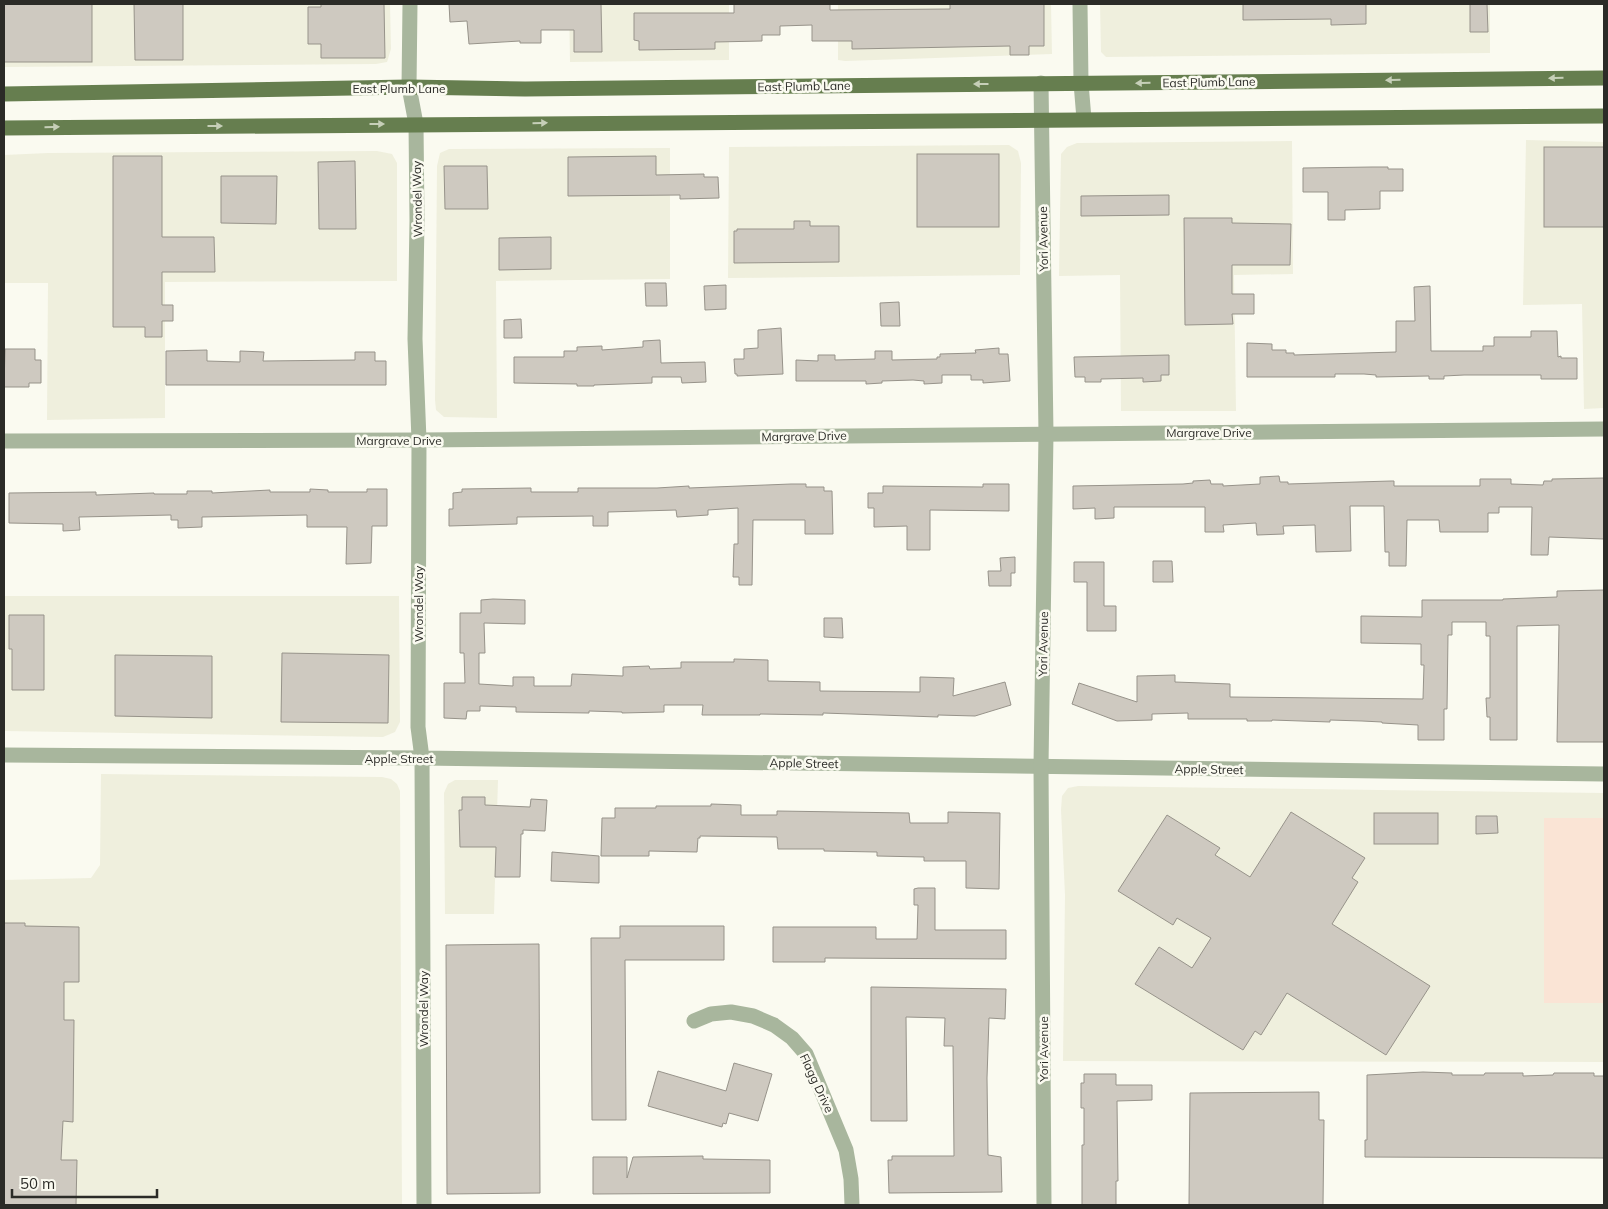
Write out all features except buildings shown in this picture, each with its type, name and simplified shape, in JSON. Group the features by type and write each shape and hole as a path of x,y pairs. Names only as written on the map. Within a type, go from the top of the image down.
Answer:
{"main road":[{"name":"East Plumb Lane","path":"4,94 409,87 525,89 1604,78"},
{"path":"4,128 1604,116"}],"street":[{"name":"Wrondel Way","path":"410,4 409,87 416,124 417,248 415,339 418,440 418,727 422,758 424,1205"},
{"path":"1080,4 1081,84 1084,119"},
{"name":"Yori Avenue","path":"1041,84 1046,434 1041,766 1044,1205"},
{"name":"Margrave Drive","path":"4,441 418,440 1604,429"},
{"name":"Apple Street","path":"4,755 422,758 1604,774"},
{"name":"Flagg Drive","path":"694,1021 711,1014 724,1013 753,1016 774,1024 792,1038 806,1054 846,1150 851,1179 852,1205"}],"shaded area":[{"path":"4,4 390,4 391,49 387,62 376,64 4,67"},
{"path":"569,4 729,4 729,60 570,62"},
{"path":"838,4 1051,4 1052,54 838,60"},
{"path":"1100,4 1490,4 1490,53 1106,57 1101,52"},
{"path":"1526,140 1604,142 1604,408 1584,409 1582,304 1523,305"},
{"path":"1292,141 1293,274 1234,275 1236,411 1121,411 1120,275 1059,276 1061,154 1067,147 1077,143"},
{"path":"1009,145 1018,151 1021,163 1020,275 728,278 729,147"},
{"path":"670,148 670,279 496,281 497,418 444,417 436,410 435,400 437,166 440,153 449,149"},
{"path":"377,151 392,154 397,163 397,281 165,282 165,418 47,420 48,283 4,283 4,155 48,153"},
{"path":"4,596 399,596 400,722 395,732 383,737 4,731"},
{"path":"101,774 382,777 391,779 397,784 400,791 402,1205 4,1205 4,880 91,878 100,865"},
{"path":"455,780 498,780 494,914 445,914 444,793 448,784"},
{"path":"1078,786 1604,793 1604,1062 1063,1061 1065,895 1061,810 1062,796 1068,788"},
{"path":"1544,818 1604,818 1604,1003 1544,1003"}]}
